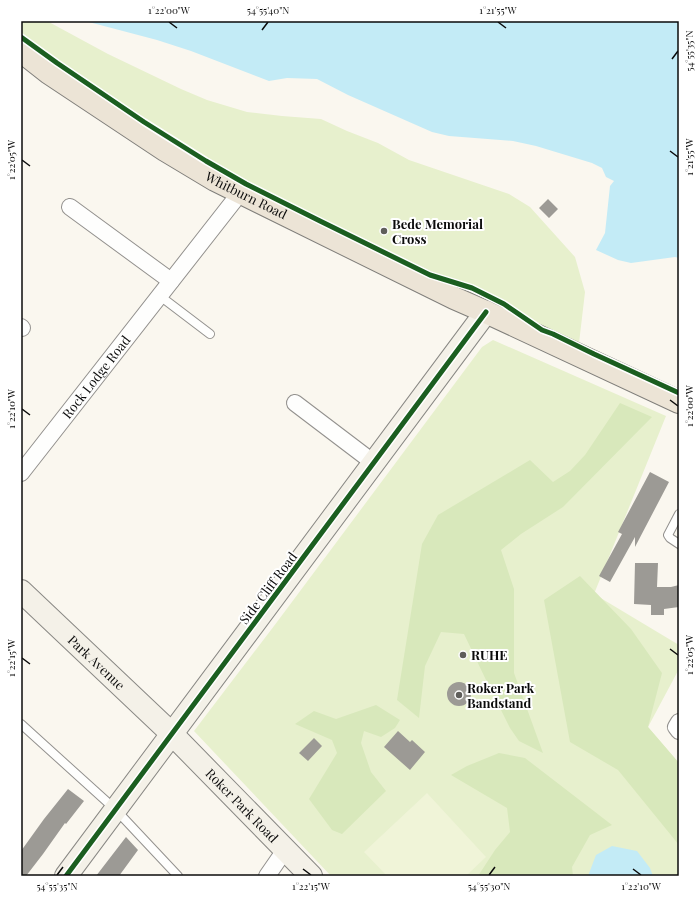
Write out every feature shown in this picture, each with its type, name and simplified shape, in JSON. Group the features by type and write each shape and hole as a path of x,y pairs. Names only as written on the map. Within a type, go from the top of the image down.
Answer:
{"main road":[{"name":"Whitburn Road","path":"21,51 49,73 165,150 215,180 454,298 591,360 679,402"}],"street":[{"name":"Rock Lodge Road","path":"21,474 240,193"},
{"path":"70,207 171,281"},
{"name":"Side Cliff Road","path":"66,876 486,312"},
{"path":"295,404 374,463"},
{"name":"Park Avenue","path":"23,598 172,734"},
{"name":"Roker Park Road","path":"172,734 311,876"},
{"path":"267,876 285,850"}],"lane":[{"path":"160,296 210,334"},
{"path":"679,514 668,535 679,544"},
{"path":"21,724 116,810 173,874"}],"green space":[{"path":"21,21 47,21 108,54 207,100 247,112 321,119 378,143 409,160 509,194 530,207 575,257 585,292 579,343 542,330 504,304 472,288 430,275 246,184 206,161 144,122 21,37"},
{"path":"493,340 666,416 594,594 679,645 679,669 648,727 679,763 679,876 331,876 194,731 482,347"},
{"path":"620,403 652,417 563,507 521,534 501,550 514,589 514,673 543,753 519,741 510,728 464,634 441,632 425,666 419,718 397,700 422,544 438,515 530,460 553,482 570,471 585,455"},
{"path":"580,576 631,629 662,673 648,727 679,763 679,845 618,770 570,742 544,600"},
{"path":"376,705 400,720 395,728 381,737 364,731 361,743 371,772 386,791 342,834 332,830 309,799 337,753 332,740 295,724 314,711 336,719"},
{"path":"499,753 525,758 612,825 590,835 572,867 573,876 478,876 495,850 510,832 507,808 451,775 467,766"},
{"path":"427,793 486,857 466,876 387,876 364,852"}],"water":[{"path":"85,21 679,21 679,258 675,257 631,263 618,260 596,250 605,233 610,186 614,181 606,177 602,168 592,163 536,146 513,141 449,136 432,132 348,95 317,79 287,78 269,81 191,51 157,40"},
{"path":"612,846 637,851 650,868 653,876 588,876 596,855"}],"building":[{"path":"548,199 558,209 549,218 539,208"},
{"path":"650,472 669,482 635,547 635,537 610,582 599,576 622,534 618,532"},
{"path":"635,563 658,563 657,587 671,587 679,585 679,607 664,609 664,615 651,615 651,605 634,604"},
{"name":"Roker Park Bandstand","path":"459,682 464,683 470,689 470,699 464,705 459,706 454,705 448,699 447,694 448,689 454,683"},
{"path":"398,731 410,742 412,740 425,752 410,770 384,747"},
{"path":"314,738 322,746 308,761 299,753"},
{"path":"68,789 84,801 66,824 65,823 26,876 21,876 21,851"},
{"path":"126,837 138,850 119,876 96,876"}],"cycle path":[{"path":"21,37 144,122 246,184 430,275 472,288 504,304 542,330 679,393"},
{"path":"66,876 486,312"}],"place":[{"name":"Bede Memorial Cross","path":"384,231"},
{"name":"RUHE","path":"463,655"},
{"name":"Roker Park Bandstand","path":"459,695"}]}
